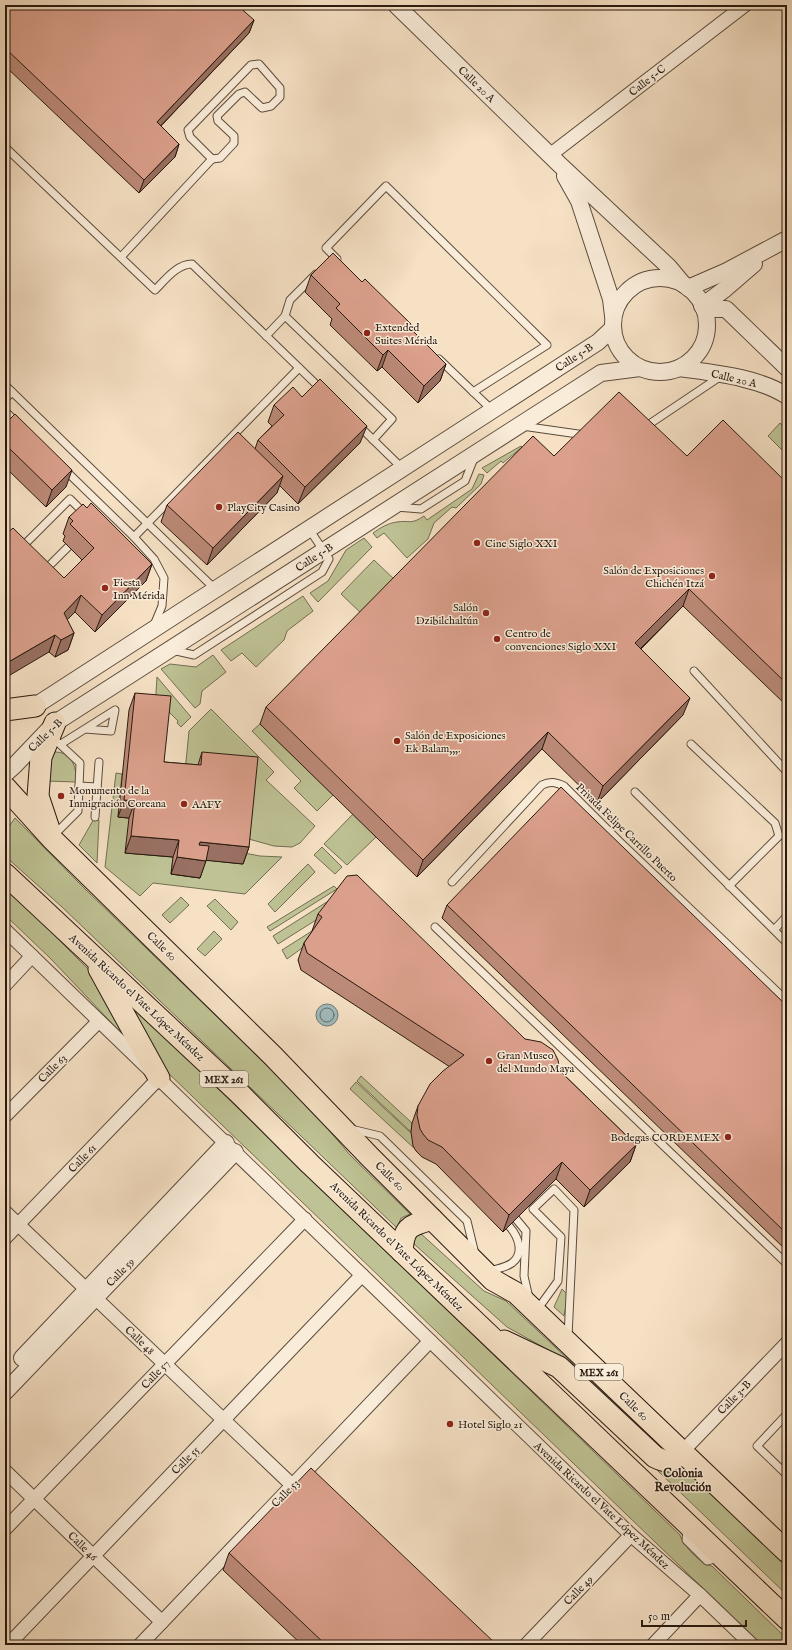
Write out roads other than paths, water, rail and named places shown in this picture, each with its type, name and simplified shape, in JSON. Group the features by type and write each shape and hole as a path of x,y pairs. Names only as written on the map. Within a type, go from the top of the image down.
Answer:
{"main road":[{"path":"5,710 35,706"},
{"path":"52,838 38,796 41,757 55,734"},
{"name":"Calle 60","path":"5,787 52,838 274,1056 493,1280 516,1293 787,1552"},
{"name":"Avenida Ricardo el Vate López Méndez","path":"5,874 238,1092 310,1164 488,1332 787,1619"},
{"path":"91,953 159,1078"},
{"path":"402,1252 405,1231 411,1226 432,1219"},
{"path":"488,1332 559,1367 656,1457 669,1462 674,1460 682,1452"}],"street":[{"name":"Calle 5-C","path":"554,159 744,5"},
{"name":"Calle 20 A","path":"400,6 554,159 669,267 686,287"},
{"name":"Calle 20 A","path":"554,159 579,201 611,299 613,323"},
{"path":"686,287 727,271 784,241"},
{"path":"703,308 744,272 784,241"},
{"path":"651,279 673,281 686,287 696,296 703,308 706,329 701,348 695,356 679,368 666,372 653,372 640,368 629,361 621,352 615,341 613,323 617,307 622,297 630,289 640,283 651,279"},
{"path":"703,308 726,309 787,368"},
{"name":"Calle 5-B","path":"5,716 35,706 215,590 598,342 613,323"},
{"name":"Calle 5-B","path":"5,774 55,734 168,650 601,373 640,368"},
{"name":"Calle 20 A","path":"679,368 754,382 780,391 787,396"},
{"name":"Avenida Ricardo el Vate López Méndez","path":"5,930 631,1535 700,1595 752,1645"},
{"path":"5,985 32,956"},
{"name":"Calle 63","path":"5,1116 99,1021"},
{"name":"Calle 61","path":"5,1238 159,1078"},
{"name":"Calle 59","path":"5,1376 91,1293 230,1147"},
{"name":"Calle 48","path":"5,1212 292,1486"},
{"name":"Calle 57","path":"5,1529 305,1219"},
{"name":"Calle 55","path":"8,1645 362,1275"},
{"name":"Calle 59","path":"5,1392 91,1293"},
{"name":"Calle 53","path":"140,1645 430,1341"},
{"name":"Calle 3-B","path":"682,1452 787,1343"},
{"name":"Calle 46","path":"5,1471 162,1622"},
{"name":"Calle 49","path":"526,1645 631,1535"},
{"path":"653,1645 700,1595"}],"lane":[{"path":"120,257 212,159 220,158 234,143 234,136 218,121 217,116 239,94 244,92 262,108 271,106 280,97 280,88 259,64 251,65 188,130 190,137 212,159"},
{"path":"5,147 155,290 180,267 186,264 192,264 326,395"},
{"path":"343,265 326,248 386,186 546,345 473,392"},
{"path":"266,336 285,316 290,300 318,271"},
{"path":"285,316 392,419 373,440"},
{"path":"433,353 492,410"},
{"path":"134,537 299,368"},
{"path":"637,428 645,428 723,375"},
{"path":"5,384 215,590"},
{"path":"5,399 12,392"},
{"path":"5,411 22,428"},
{"path":"352,420 402,469"},
{"path":"520,425 584,435 591,434"},
{"path":"56,462 96,512"},
{"path":"96,512 93,522 45,570 22,547 70,499 96,512 134,537 154,559 164,578 162,606 151,631"},
{"path":"308,529 324,551"},
{"path":"694,671 787,772"},
{"path":"55,734 85,729"},
{"path":"52,838 78,811 80,763 55,734"},
{"path":"691,744 775,823 779,836 729,886"},
{"path":"95,817 99,762"},
{"name":"Privada Felipe Carrillo Puerto","path":"452,882 542,785 550,782 558,783 564,786 619,841 787,1001"},
{"path":"79,786 98,787"},
{"path":"635,792 787,943"},
{"path":"774,930 787,916"},
{"path":"434,927 787,1264"},
{"path":"341,1126 380,1136 467,1221 482,1268 510,1264 517,1256 519,1241 516,1234 509,1226"},
{"path":"533,1309 558,1281 561,1237 533,1210 554,1189 574,1210 568,1342"},
{"path":"516,1219 526,1231 524,1276 533,1309"},
{"path":"787,1414 757,1446 787,1475"}],"water":[{"path":"323,1004 331,1004 338,1011 338,1019 331,1026 323,1026 316,1019 316,1011"}],"place":[{"name":"Extended Suites Mérida","path":"367,333"},
{"name":"PlayCity Casino","path":"219,507"},
{"name":"Cine Siglo XXI","path":"477,543"},
{"name":"Salón de Exposiciones Chichén Itzá","path":"712,576"},
{"name":"Fiesta Inn Mérida","path":"105,588"},
{"name":"Salón Dzibilchaltún","path":"486,613"},
{"name":"Centro de convenciones Siglo XXI","path":"497,639"},
{"name":"Salón de Exposiciones Ek Balam,,,.","path":"397,741"},
{"name":"Monumento de la Inmigración Coreana","path":"61,796"},
{"name":"AAFY","path":"184,804"},
{"name":"Gran Museo del Mundo Maya","path":"489,1061"},
{"name":"Bodegas CORDEMEX","path":"728,1137"},
{"name":"Hotel Siglo 21","path":"450,1424"}],"district":[{"name":"Colonia Revolución","path":"683,1480"}]}
